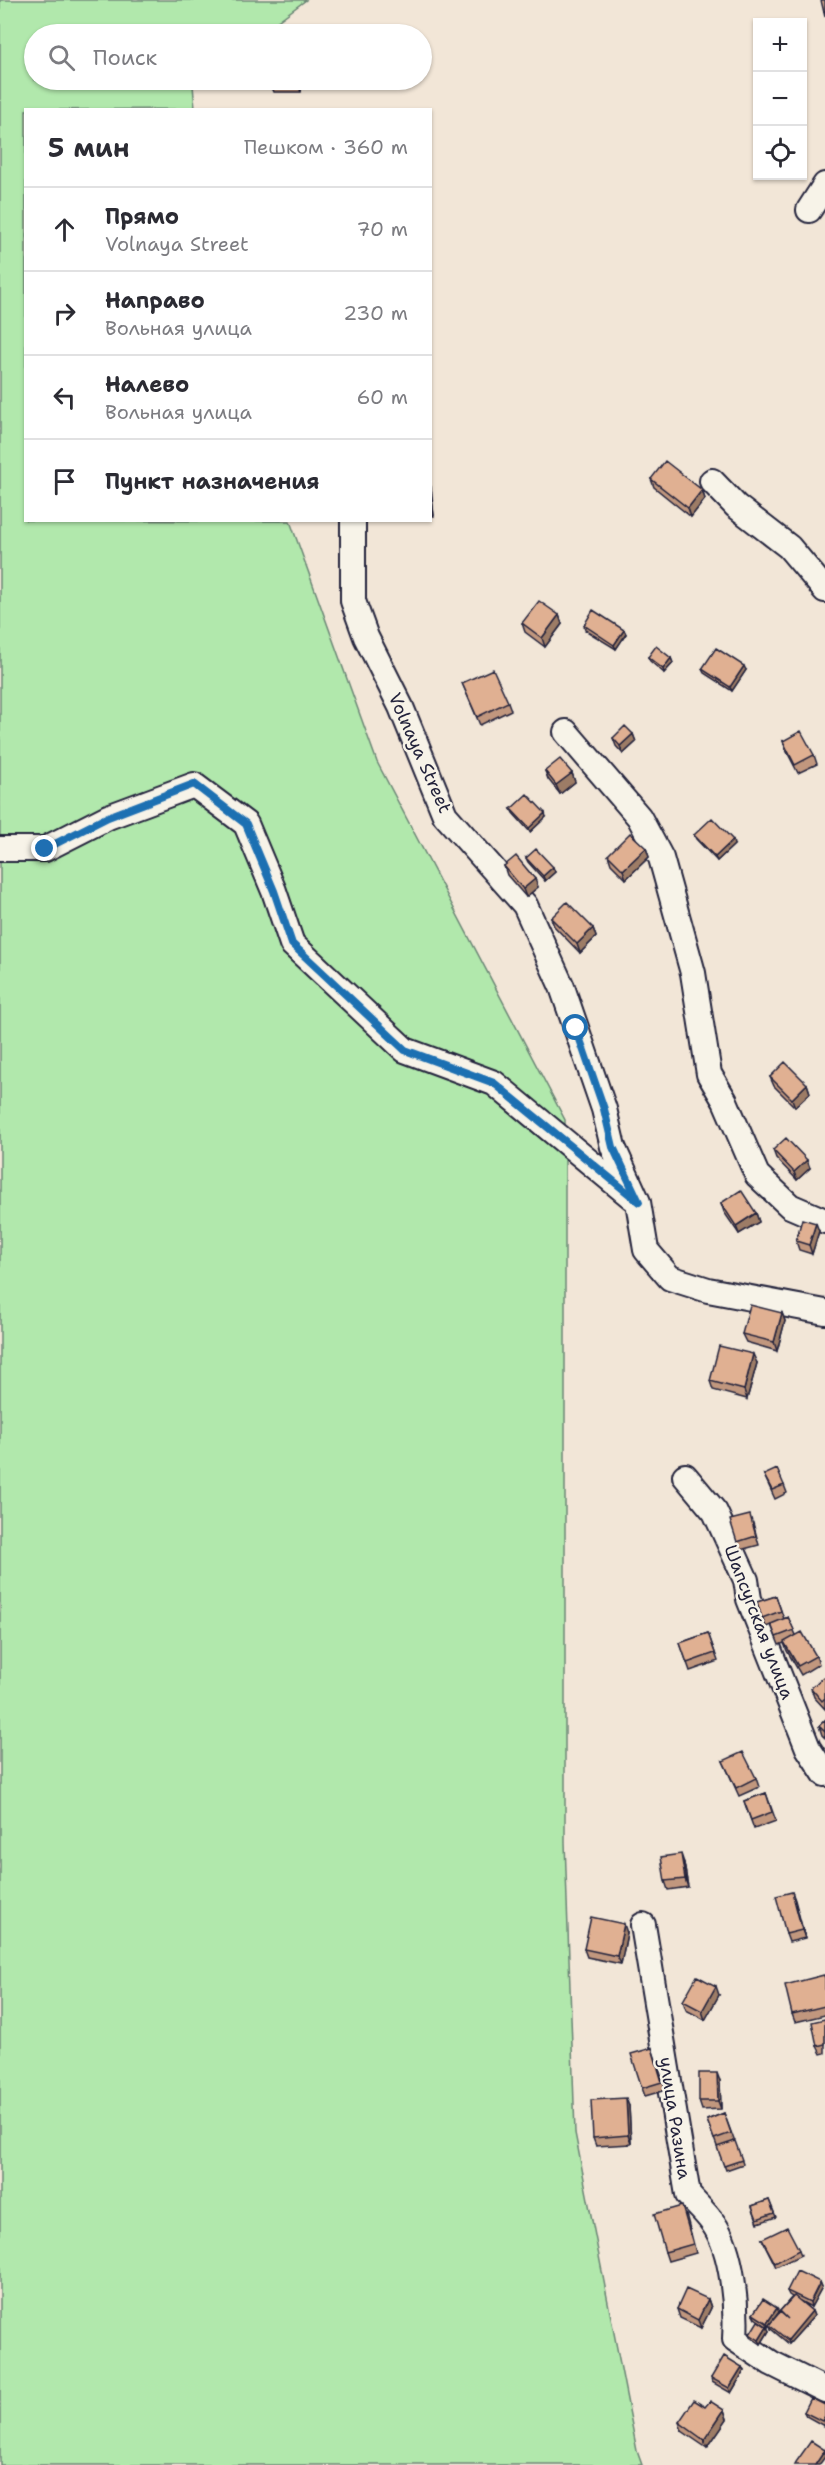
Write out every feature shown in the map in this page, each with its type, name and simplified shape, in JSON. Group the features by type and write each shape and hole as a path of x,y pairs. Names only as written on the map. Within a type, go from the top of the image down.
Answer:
{"street":[{"path":"809,210 825,185"},
{"path":"712,481 736,506 789,547 825,590"},
{"name":"Volnaya Street","path":"353,522 353,601 366,638 401,706 445,815 525,905 562,987 604,1109 613,1147 639,1202 646,1250 670,1278 708,1290 825,1312"},
{"path":"566,732 639,817 661,858 693,973 709,1074 725,1101 757,1175 790,1206 825,1221"},
{"path":"0,849 45,849 108,817 194,784 246,824 274,891 292,944 405,1050 494,1083 639,1202"},
{"name":"Шапсугская улица","path":"685,1476 715,1512 725,1532 746,1580 749,1599 808,1748 825,1774"},
{"name":"улица Разина","path":"644,1925 688,2195 714,2224 726,2255 737,2302 735,2339 771,2363 825,2390"}],"green space":[{"path":"0,0 306,0 274,24 24,24 24,90 193,90 195,108 24,108 24,522 290,522 377,762 565,1120 565,1842 575,2133 637,2451 642,2465 0,2465"}],"building":[{"path":"821,0 825,0 825,17"},
{"path":"665,461 702,490 688,508 651,479"},
{"path":"539,601 559,615 542,638 522,623"},
{"path":"593,610 624,630 614,645 584,625"},
{"path":"656,646 671,658 663,669 648,657"},
{"path":"716,648 744,666 730,687 702,669"},
{"path":"493,669 508,702 477,717 462,683"},
{"path":"625,726 633,734 620,746 613,738"},
{"path":"801,731 814,755 795,765 783,741"},
{"path":"560,759 572,773 556,785 545,771"},
{"path":"527,794 545,813 529,828 511,809"},
{"path":"712,818 733,840 715,857 694,835"},
{"path":"630,833 646,848 623,870 608,855"},
{"path":"536,849 553,867 543,876 526,858"},
{"path":"516,856 535,879 523,889 504,866"},
{"path":"567,902 593,928 577,944 551,918"},
{"path":"785,1062 807,1084 792,1099 770,1077"},
{"path":"786,1138 807,1160 794,1172 773,1150"},
{"path":"741,1190 756,1213 736,1226 721,1203"},
{"path":"802,1219 816,1223 809,1245 796,1241"},
{"path":"750,1305 782,1313 774,1342 742,1334"},
{"path":"719,1346 753,1354 744,1390 710,1381"},
{"path":"777,1469 784,1485 772,1490 764,1475"},
{"path":"750,1515 756,1536 737,1542 730,1520"},
{"path":"776,1596 781,1611 762,1618 757,1602"},
{"path":"788,1617 794,1630 776,1637 771,1624"},
{"path":"802,1632 816,1656 798,1666 784,1642"},
{"path":"708,1633 715,1653 687,1663 680,1643"},
{"path":"823,1677 825,1679 825,1698 822,1701 811,1688"},
{"path":"825,1720 825,1732 819,1726"},
{"path":"743,1752 756,1778 736,1788 723,1761"},
{"path":"766,1793 772,1812 751,1820 744,1801"},
{"path":"681,1854 685,1879 665,1881 661,1857"},
{"path":"792,1892 802,1930 786,1934 776,1896"},
{"path":"591,1917 624,1924 617,1956 584,1949"},
{"path":"824,1975 825,2006 792,2014 785,1985"},
{"path":"697,1976 716,1986 702,2011 683,2001"},
{"path":"825,2019 825,2044 817,2046 812,2022"},
{"path":"652,2048 662,2082 642,2088 631,2054"},
{"path":"699,2073 717,2073 718,2101 699,2101"},
{"path":"626,2098 628,2135 593,2138 591,2100"},
{"path":"724,2113 731,2133 714,2139 707,2120"},
{"path":"735,2141 742,2160 724,2166 717,2147"},
{"path":"769,2200 774,2213 757,2219 752,2206"},
{"path":"682,2206 693,2244 665,2252 654,2214"},
{"path":"787,2227 799,2250 775,2263 762,2239"},
{"path":"797,2271 820,2282 810,2302 787,2291"},
{"path":"686,2289 708,2299 698,2320 677,2309"},
{"path":"794,2296 812,2311 788,2340 769,2325 780,2312 788,2319 780,2311"},
{"path":"763,2299 777,2308 767,2323 753,2314"},
{"path":"758,2321 767,2327 759,2340 750,2334"},
{"path":"724,2356 742,2367 729,2388 711,2378"},
{"path":"811,2398 825,2405 825,2416 822,2421 804,2412"},
{"path":"694,2400 705,2407 710,2401 724,2410 704,2440 679,2422"},
{"path":"811,2441 825,2450 815,2465 794,2465"}],"route":[{"path":"45,849 108,817 194,784 246,824 274,891 292,944 405,1050 494,1083 639,1202 613,1147 604,1109 576,1028"}]}
